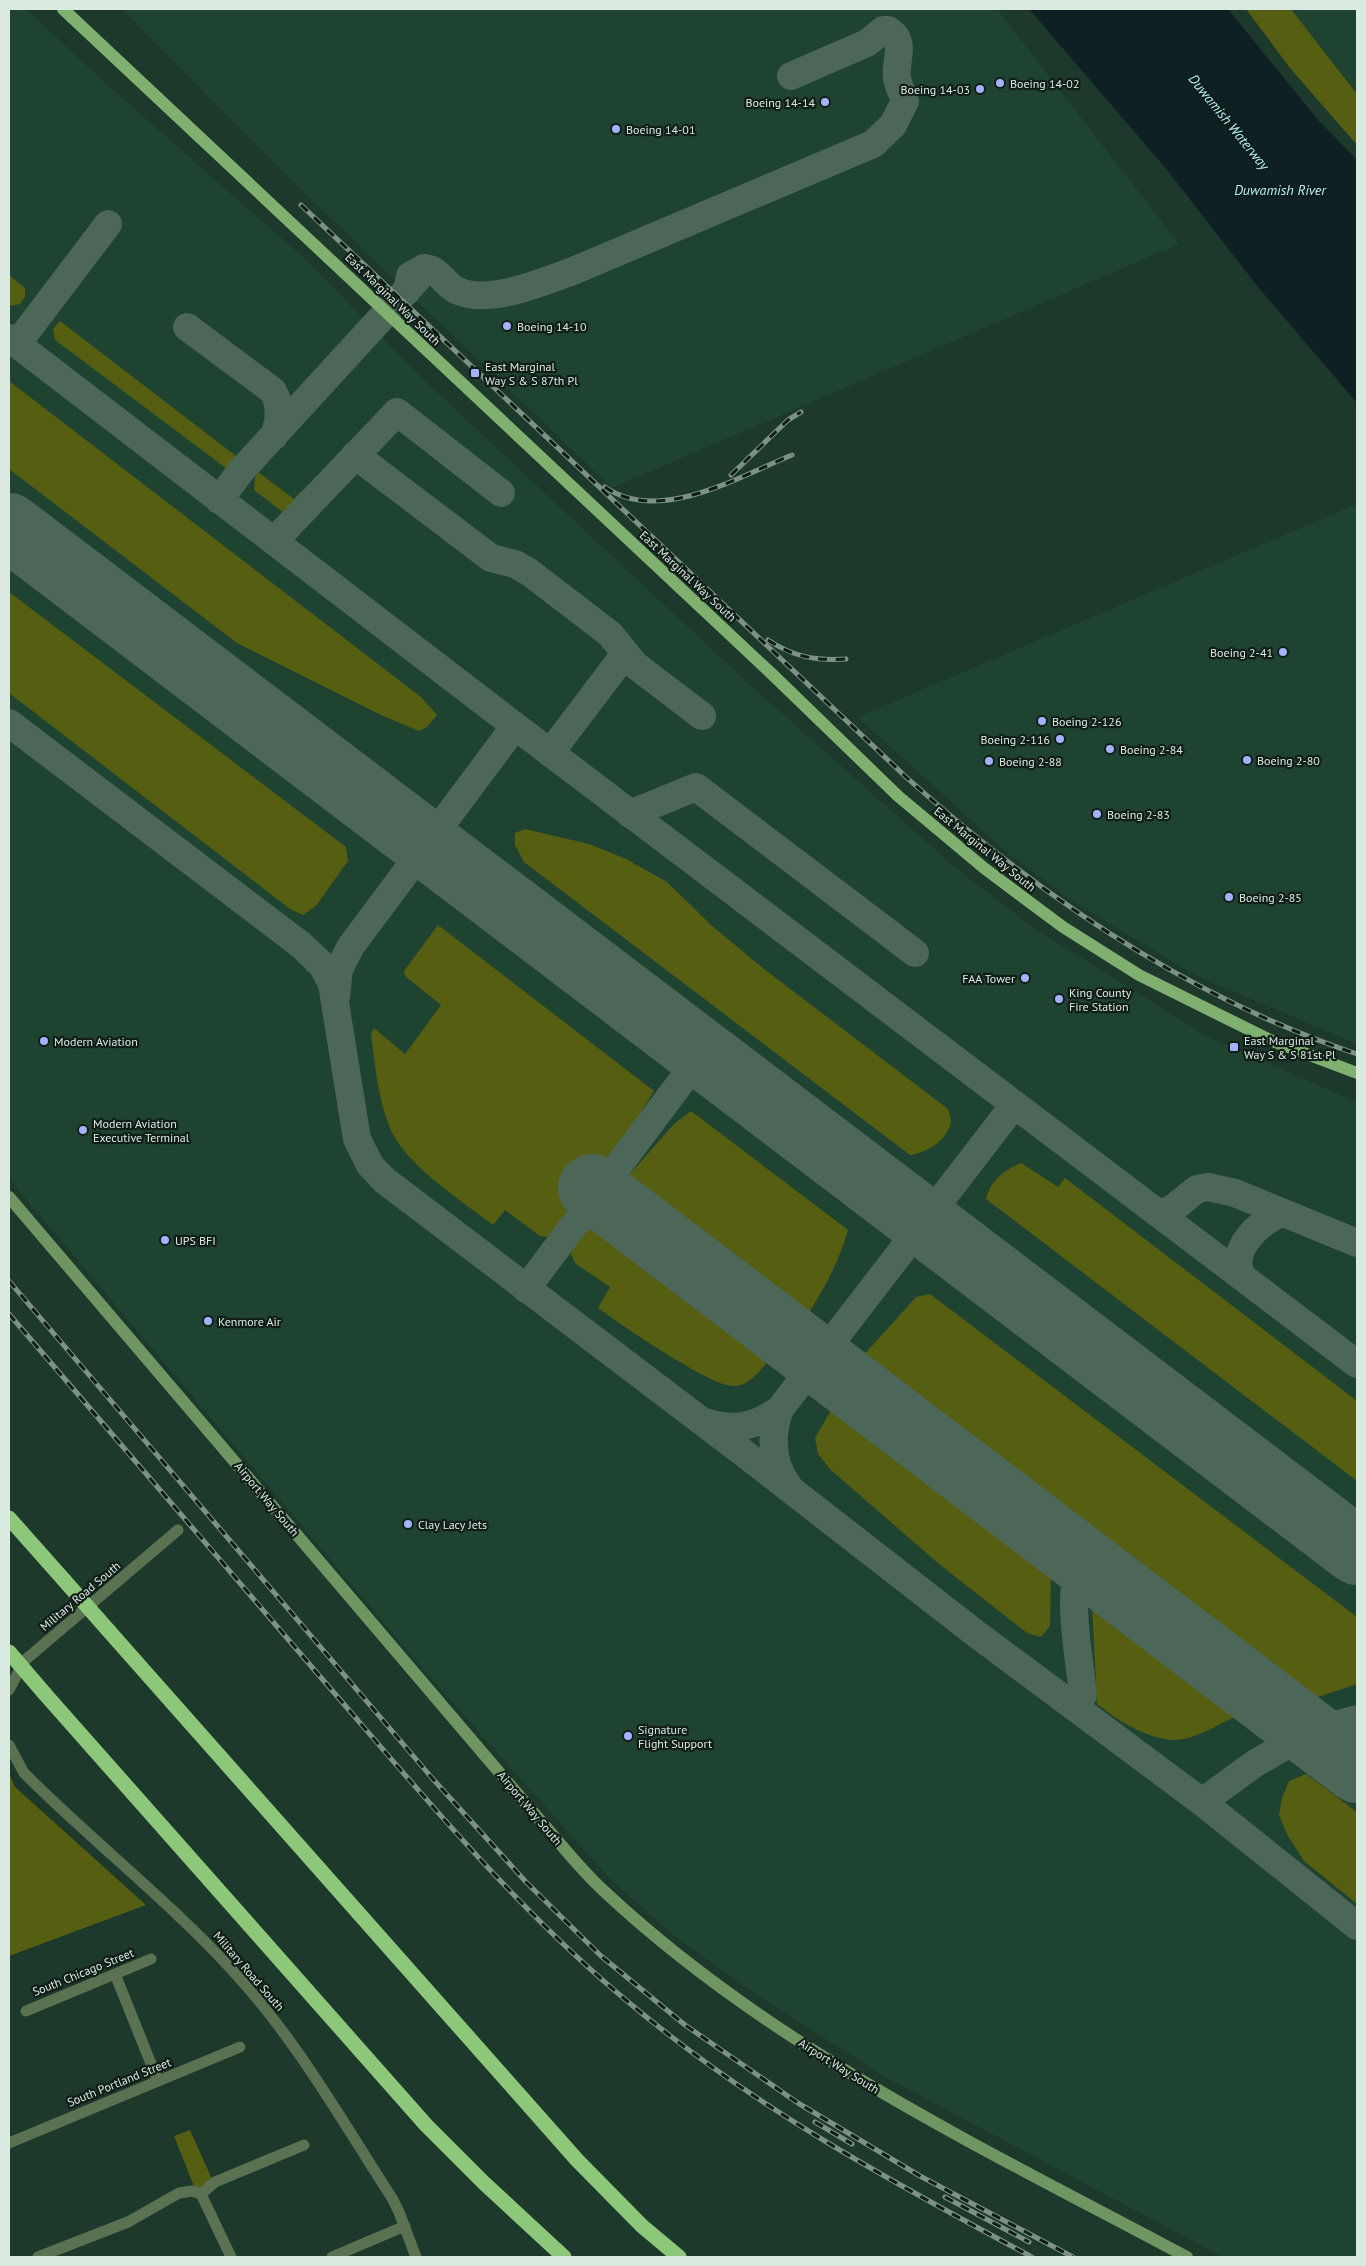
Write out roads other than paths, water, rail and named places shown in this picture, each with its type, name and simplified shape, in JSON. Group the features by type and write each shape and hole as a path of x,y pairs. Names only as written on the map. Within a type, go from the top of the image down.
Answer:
{"highway":[{"path":"9,1518 577,2160 642,2226 679,2257"},
{"path":"9,1652 426,2125 484,2183 564,2257"}],"main road":[{"name":"East Marginal Way South","path":"63,9 774,676 898,796 984,868 1063,927 1139,975 1270,1040 1357,1073"},
{"name":"Airport Way South","path":"9,1197 557,1840 611,1897 720,1987 828,2061 921,2115 1187,2257"}],"street":[{"name":"Military Road South","path":"9,1690 24,1661 178,1530"},
{"name":"Military Road South","path":"9,1746 24,1773 185,1922 253,1995 298,2054 392,2198 416,2257"},
{"name":"South Chicago Street","path":"26,2011 151,1959"},
{"path":"115,1974 158,2081"},
{"name":"South Portland Street","path":"9,2143 240,2047"},
{"path":"201,2194 215,2182 304,2145"},
{"path":"38,2257 128,2222 179,2193 192,2191 201,2194 231,2257"},
{"path":"332,2257 405,2226"}],"water":[{"name":"Duwamish River","path":"1029,9 1228,9 1319,121 1357,160 1357,403 1258,287 1168,171"}],"railway":[{"path":"301,205 907,778 1009,863 1118,939 1175,973 1234,1004 1295,1031 1357,1054"},
{"path":"731,475 788,420 801,412"},
{"path":"605,487 626,497 650,501 674,499 724,484 792,455"},
{"path":"768,640 777,646 806,657 846,659"},
{"path":"9,1281 432,1778 526,1882 601,1956 685,2025 798,2103 920,2176 1073,2257"},
{"path":"9,1314 428,1801 504,1885 584,1964 674,2039 772,2108 822,2140 926,2200 1032,2257"},
{"path":"815,2122 852,2144"},
{"path":"945,2197 1029,2242"}],"place":[{"name":"Boeing 14-02","path":"1000,83"},
{"name":"Boeing 14-03","path":"980,89"},
{"name":"Boeing 14-14","path":"825,102"},
{"name":"Boeing 14-01","path":"616,129"},
{"name":"Boeing 14-10","path":"507,326"},
{"name":"East Marginal Way S & S 87th Pl","path":"475,373"},
{"name":"Boeing 2-41","path":"1283,652"},
{"name":"Boeing 2-126","path":"1042,721"},
{"name":"Boeing 2-116","path":"1060,739"},
{"name":"Boeing 2-84","path":"1110,749"},
{"name":"Boeing 2-80","path":"1247,760"},
{"name":"Boeing 2-88","path":"989,761"},
{"name":"Boeing 2-83","path":"1097,814"},
{"name":"Boeing 2-85","path":"1229,897"},
{"name":"FAA Tower","path":"1025,978"},
{"name":"King County Fire Station","path":"1059,999"},
{"name":"Modern Aviation","path":"44,1041"},
{"name":"East Marginal Way S & S 81st Pl","path":"1234,1047"},
{"name":"Modern Aviation Executive Terminal","path":"83,1130"},
{"name":"UPS BFI","path":"165,1240"},
{"name":"Kenmore Air","path":"208,1321"},
{"name":"Clay Lacy Jets","path":"408,1524"},
{"name":"Signature Flight Support","path":"628,1736"}],"water label":[{"name":"Duwamish Waterway","path":"1229,122"}]}
